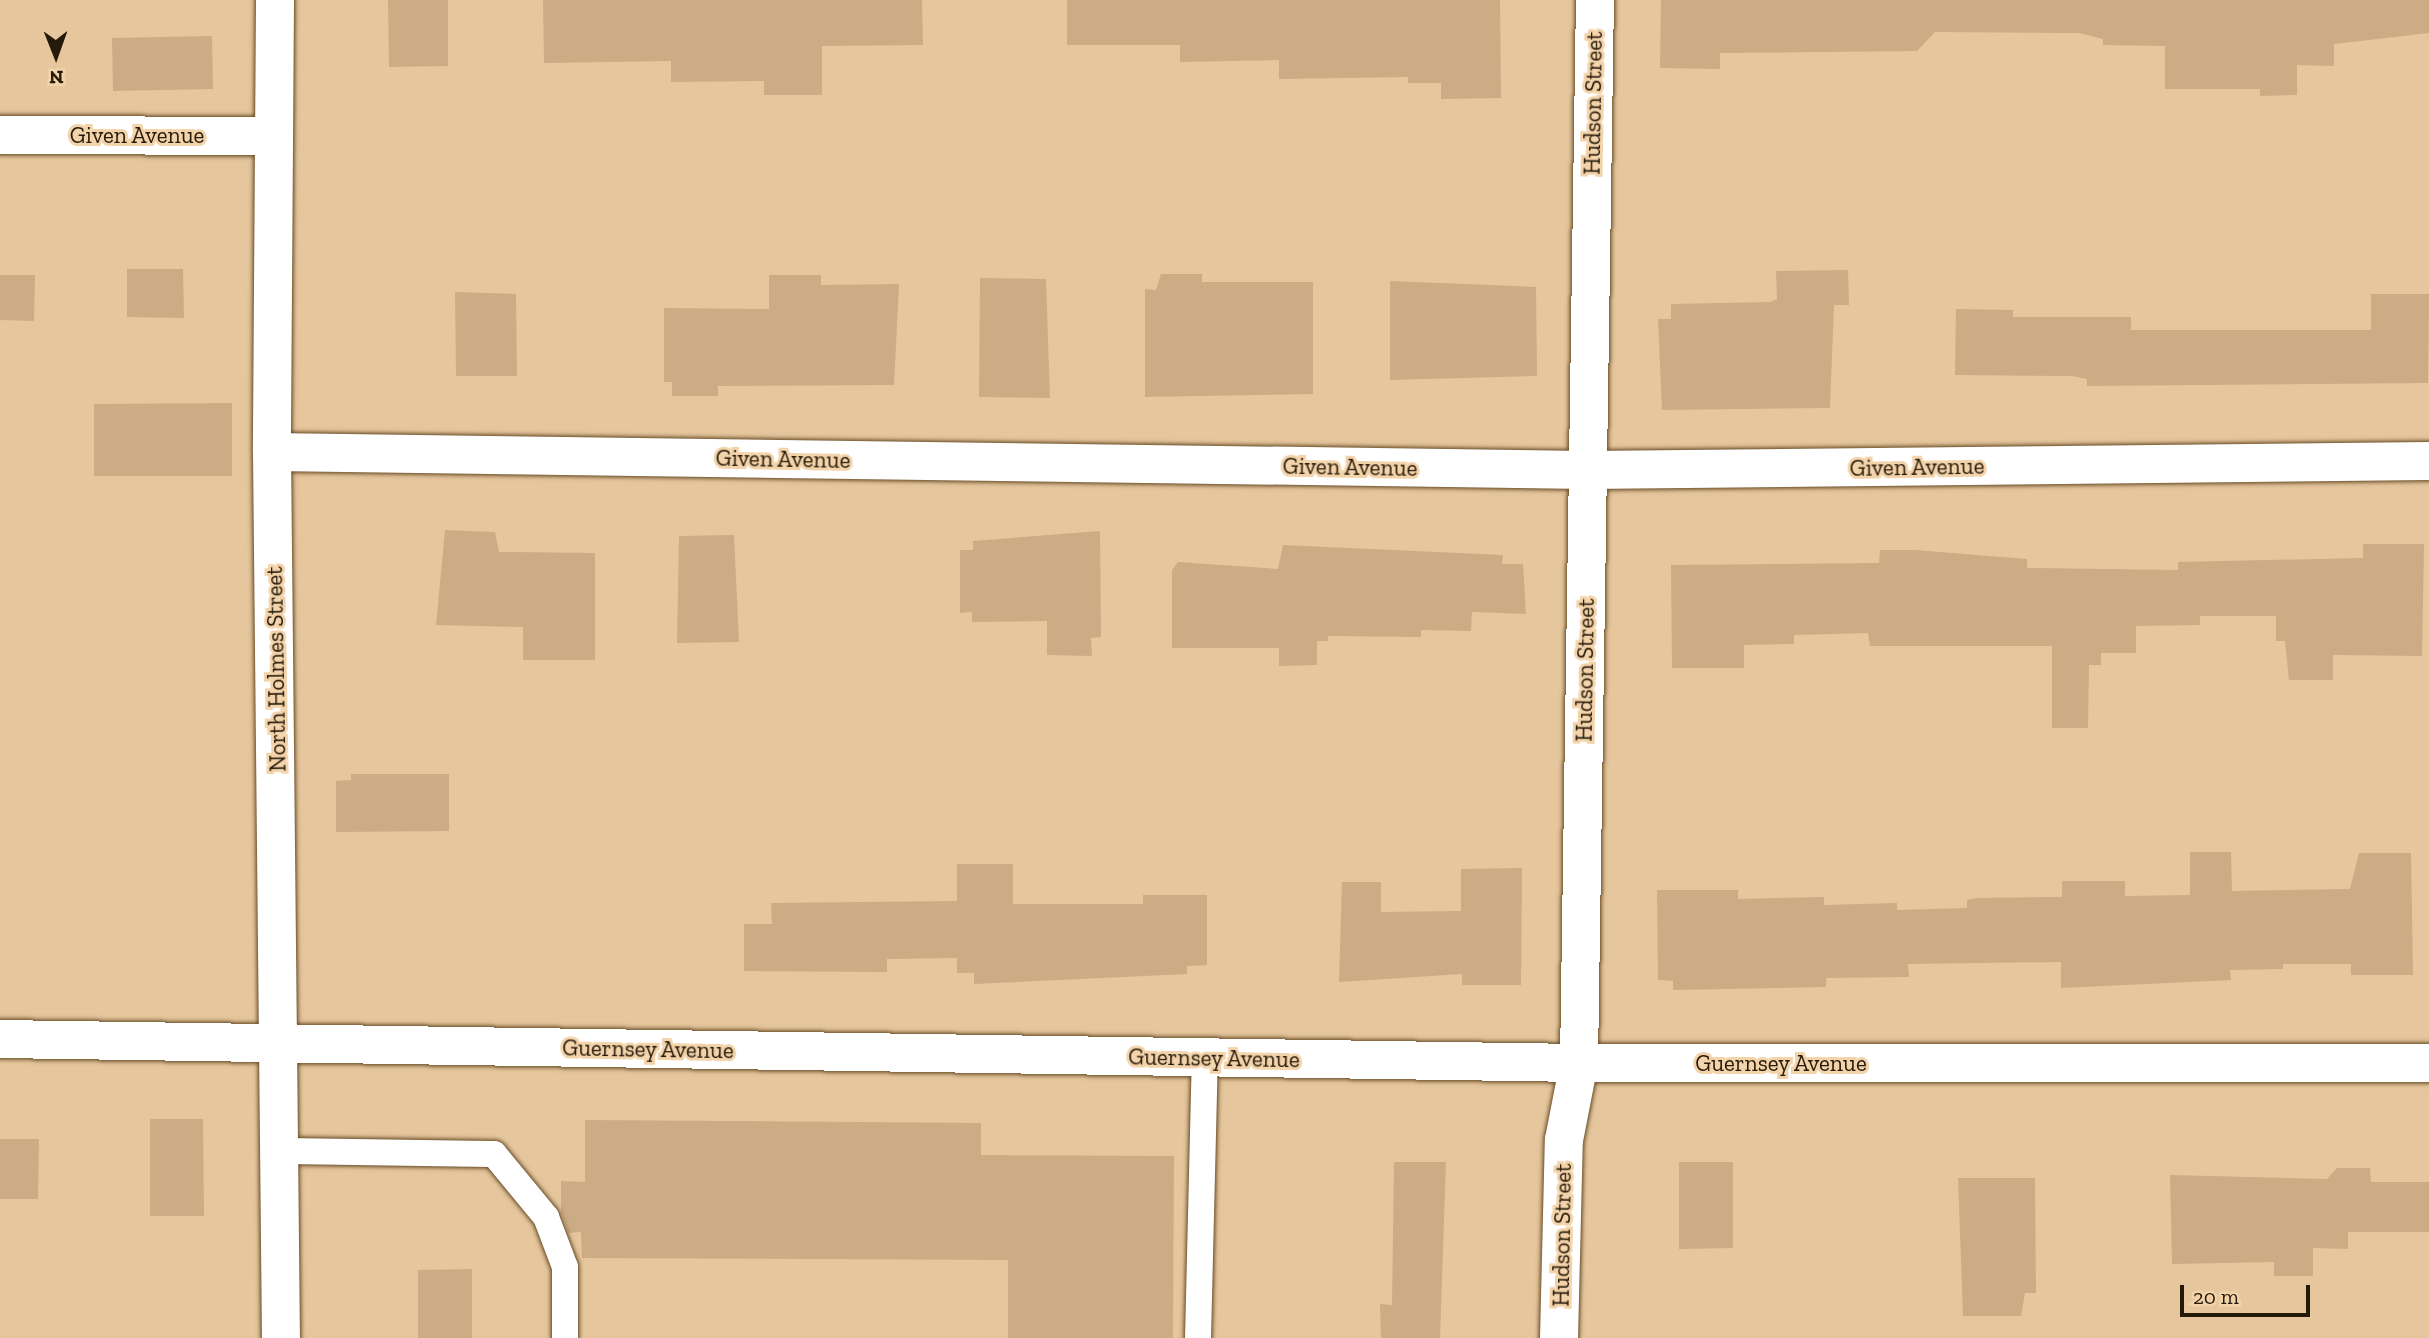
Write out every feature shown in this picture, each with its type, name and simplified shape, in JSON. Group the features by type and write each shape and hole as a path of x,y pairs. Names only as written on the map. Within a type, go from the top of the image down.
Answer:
{"street":[{"name":"North Holmes Street","path":"275,0 272,452 283,1043 281,1338"},
{"name":"Hudson Street","path":"1559,1338 1564,1140 1579,1063 1595,0"},
{"name":"Given Avenue","path":"0,135 274,136"},
{"name":"Given Avenue","path":"272,452 1587,470 2429,461"},
{"name":"Guernsey Avenue","path":"0,1039 1579,1063 2429,1063"}],"lane":[{"path":"1198,1338 1205,1057"},
{"path":"282,1151 494,1154 547,1217 565,1267 565,1338"}],"building":[{"path":"388,0 448,0 448,66 389,67"},
{"path":"543,0 922,0 923,45 822,46 822,95 764,95 764,81 671,82 671,61 544,63"},
{"path":"1067,0 1500,0 1501,98 1441,99 1441,83 1408,83 1408,77 1279,79 1279,60 1180,62 1180,45 1067,45"},
{"path":"1661,0 2429,0 2429,33 2334,44 2334,66 2297,65 2297,95 2260,96 2260,89 2165,89 2165,46 2103,45 2103,39 2079,33 1935,32 1917,51 1720,53 1720,69 1660,68"},
{"path":"212,36 213,89 113,91 112,38"},
{"path":"127,269 183,269 184,318 127,317"},
{"path":"1848,270 1849,305 1834,305 1830,408 1662,410 1658,319 1671,319 1671,304 1770,302 1777,299 1776,271"},
{"path":"1161,274 1202,274 1202,282 1313,282 1313,394 1145,397 1145,289 1156,290"},
{"path":"0,275 35,275 34,321 0,320"},
{"path":"769,275 821,275 821,285 899,284 894,385 718,386 718,396 672,396 672,382 664,382 664,308 769,309"},
{"path":"980,278 1046,279 1050,398 979,397"},
{"path":"1390,281 1536,287 1537,376 1390,380"},
{"path":"455,292 516,294 517,376 456,376"},
{"path":"2371,294 2429,294 2428,383 2087,386 2087,379 2072,376 1955,375 1956,309 2013,310 2013,317 2131,317 2131,330 2371,330"},
{"path":"232,403 232,476 94,476 94,404"},
{"path":"445,530 495,532 499,552 595,553 595,660 523,660 523,627 436,625"},
{"path":"1100,531 1101,637 1091,638 1092,656 1047,655 1047,621 972,622 972,612 960,613 960,550 973,550 973,541"},
{"path":"734,535 739,642 677,643 679,536"},
{"path":"2363,544 2424,544 2422,656 2333,655 2333,680 2289,680 2285,641 2276,641 2276,616 2200,616 2200,625 2136,626 2136,653 2101,653 2101,665 2089,665 2088,728 2052,728 2052,646 1870,646 1868,633 1794,635 1794,644 1744,645 1744,668 1672,668 1671,565 1879,563 1880,550 1915,550 2027,559 2027,568 2178,570 2178,562 2363,558"},
{"path":"1283,545 1503,555 1502,564 1523,564 1526,614 1472,612 1471,631 1421,630 1421,637 1328,636 1328,641 1317,641 1317,665 1279,666 1279,648 1172,648 1172,570 1178,562 1278,569"},
{"path":"351,774 449,774 449,831 336,832 336,781 351,780"},
{"path":"2190,852 2231,852 2232,891 2350,889 2359,853 2411,853 2413,975 2351,975 2351,964 2283,964 2283,969 2230,970 2231,980 2061,988 2061,962 1908,964 1909,977 1826,978 1826,987 1673,990 1673,981 1658,980 1657,890 1738,890 1738,899 1824,897 1824,905 1897,903 1897,910 1967,908 1967,900 1977,898 2062,897 2062,881 2125,881 2125,896 2190,895"},
{"path":"957,864 1013,864 1013,904 1143,904 1143,895 1207,895 1207,965 1187,966 1187,974 974,984 974,973 957,973 957,958 887,959 887,972 744,971 744,924 772,924 771,903 957,901"},
{"path":"1522,868 1521,985 1462,985 1462,974 1339,982 1342,882 1381,882 1381,912 1461,911 1461,869"},
{"path":"150,1119 203,1119 204,1216 150,1216"},
{"path":"585,1120 981,1123 981,1155 1174,1156 1173,1338 1008,1338 1008,1260 582,1258 581,1232 569,1233 561,1212 561,1181 585,1182"},
{"path":"0,1139 39,1139 38,1199 0,1199"},
{"path":"1394,1162 1446,1162 1440,1338 1381,1338 1380,1304 1392,1305"},
{"path":"1679,1162 1733,1162 1733,1248 1679,1249"},
{"path":"2337,1168 2370,1168 2371,1182 2429,1182 2429,1232 2348,1232 2348,1249 2313,1248 2313,1276 2274,1276 2274,1262 2172,1264 2170,1175 2327,1179"},
{"path":"1958,1178 2035,1178 2036,1293 2025,1293 2021,1316 1963,1316"},
{"path":"472,1269 472,1338 418,1338 418,1270"}]}
